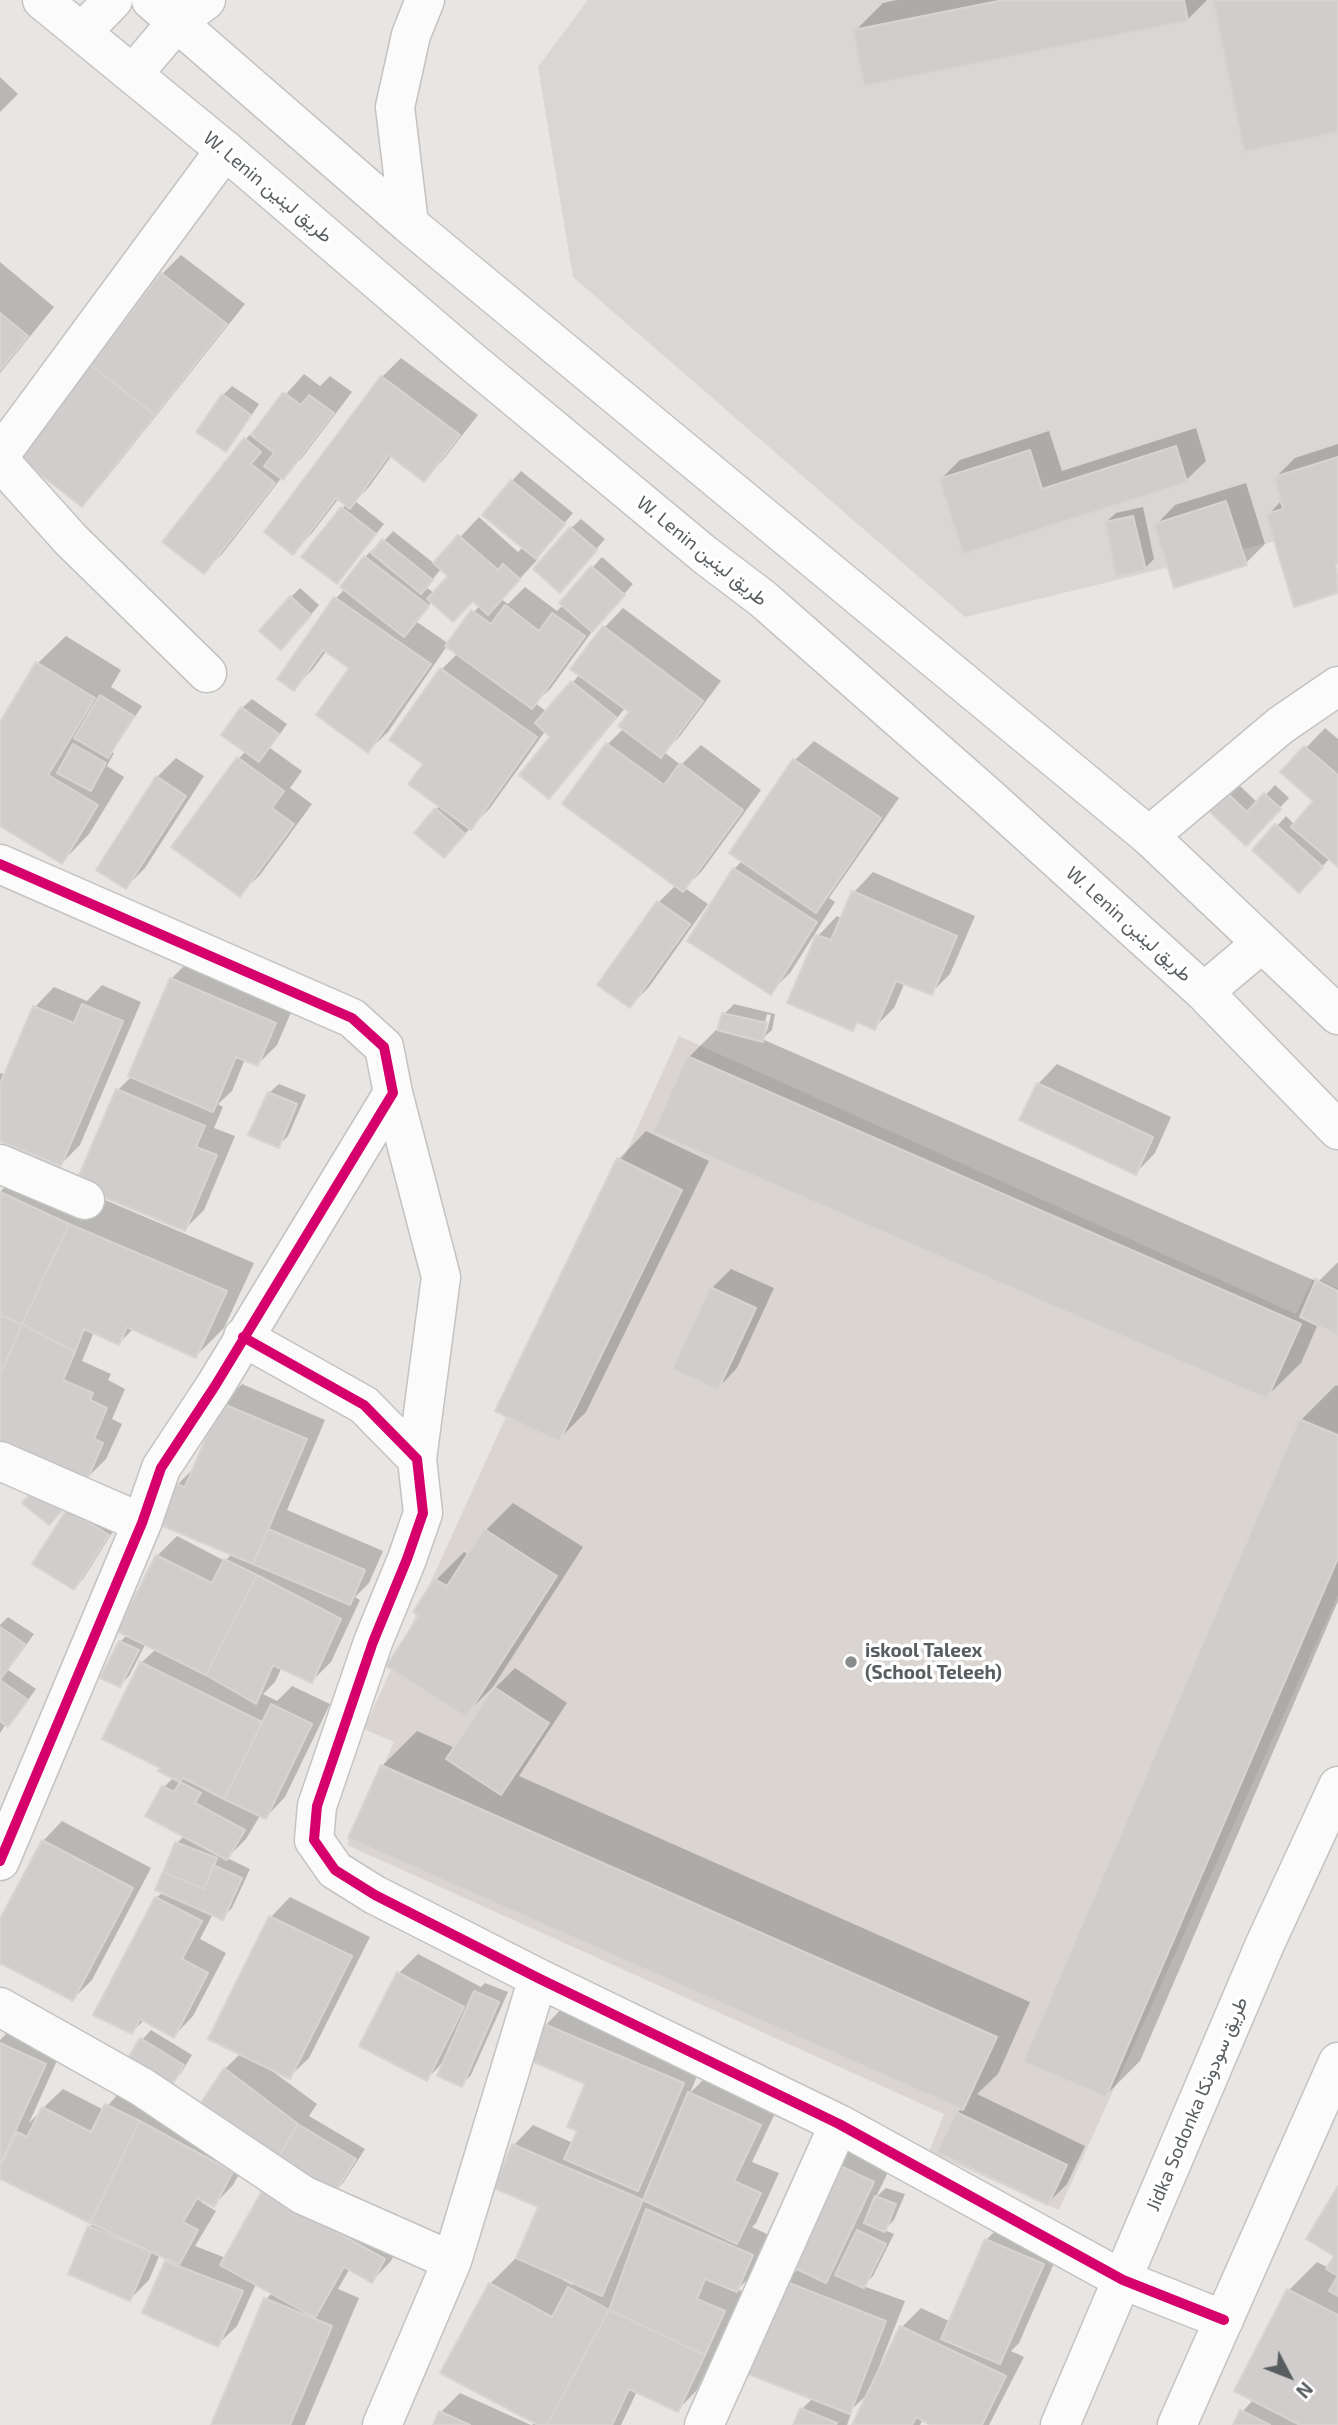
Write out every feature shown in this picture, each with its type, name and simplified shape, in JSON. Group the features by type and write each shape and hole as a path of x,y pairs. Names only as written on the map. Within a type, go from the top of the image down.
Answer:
{"street":[{"name":"W. Lenin طريق لينين","path":"42,0 225,150 705,555 763,600 986,794 1204,992 1338,1130"},
{"path":"82,32 113,0"},
{"path":"410,223 395,107 411,35 425,0"},
{"path":"133,74 178,7 410,223 1149,836 1338,1015"},
{"path":"0,455 225,150"},
{"path":"0,461 71,540 207,673"},
{"path":"1149,836 1281,725 1338,686"},
{"path":"0,864 352,1018 384,1047 393,1093 442,1277 418,1459 423,1513 373,1642 317,1806 314,1840 335,1870 375,1895 538,1978 839,2124 1123,2280 1224,2320"},
{"path":"1204,992 1262,943"},
{"path":"0,1861 142,1523 162,1468 215,1386 393,1093"},
{"path":"0,1164 85,1200"},
{"path":"243,1337 364,1405 418,1459"},
{"path":"0,1461 142,1523"},
{"name":"Jidka Sodonka طريق سودونكا","path":"1060,2425 1265,1944 1338,1786"},
{"path":"382,2425 452,2261 538,1978"},
{"path":"0,2007 142,2087 303,2195 452,2261"},
{"path":"1177,2425 1338,2062"},
{"path":"704,2425 839,2124"}],"shaded area":[{"path":"588,0 1338,0 1338,526 965,617 573,277 538,67"},
{"name":"iskool Taleex (School Teleeh)","path":"679,1036 1296,1314 1314,1277 1338,1288 1338,1595 1059,2210 929,2152 944,2114 347,1845 394,1742 364,1729"}],"building":[{"path":"1003,0 1184,0 1188,21 864,86 853,30"},
{"path":"1213,0 1338,0 1338,132 1244,152"},
{"path":"161,273 227,324 155,415 91,365"},
{"path":"0,313 28,336 0,370"},
{"path":"91,365 155,415 82,507 18,457"},
{"path":"381,376 460,435 424,482 389,455 350,509 336,498 293,555 264,532"},
{"path":"283,392 301,405 309,395 334,413 283,480 264,466 274,453 251,435"},
{"path":"222,394 251,415 226,452 196,432"},
{"path":"244,438 261,452 251,464 275,483 204,574 162,542"},
{"path":"1176,446 1187,482 963,554 939,479 1030,450 1042,489"},
{"path":"1338,457 1338,593 1294,607 1266,514 1283,509 1274,477"},
{"path":"511,480 565,524 536,559 482,515"},
{"path":"1226,501 1247,565 1174,588 1154,524"},
{"path":"341,507 376,534 337,584 301,557"},
{"path":"1133,516 1146,570 1116,577 1105,522"},
{"path":"570,527 597,550 560,593 533,569"},
{"path":"458,535 498,570 503,564 520,579 488,615 473,601 453,622 427,599 448,576 433,563"},
{"path":"382,539 433,580 421,594 371,553"},
{"path":"364,556 429,606 404,637 340,587"},
{"path":"591,566 625,595 592,632 559,603"},
{"path":"290,596 311,615 281,650 259,631"},
{"path":"334,597 431,664 368,753 316,715 349,668 323,650 294,691 277,679"},
{"path":"505,605 539,631 552,613 585,636 532,709 445,646 471,610 491,624"},
{"path":"603,626 703,701 661,758 618,726 629,712 570,669"},
{"path":"36,662 95,698 48,775 98,805 62,864 0,826 0,722"},
{"path":"440,668 537,737 471,830 408,784 423,764 389,740"},
{"path":"571,681 616,717 549,799 519,775 550,737 535,723"},
{"path":"100,695 134,716 108,758 74,738"},
{"path":"241,707 279,734 259,762 221,735"},
{"path":"606,743 664,785 680,763 743,810 683,892 562,804"},
{"path":"73,744 106,763 91,791 57,773"},
{"path":"1304,746 1338,775 1338,867 1291,827 1313,801 1280,772"},
{"path":"237,757 284,791 272,808 294,824 240,897 171,847"},
{"path":"793,759 881,818 816,913 729,853"},
{"path":"156,776 186,796 126,889 96,870"},
{"path":"1226,792 1247,812 1264,793 1281,809 1246,846 1209,811"},
{"path":"435,808 465,834 444,858 414,833"},
{"path":"1275,824 1323,867 1299,893 1252,850"},
{"path":"733,868 817,922 771,995 687,941"},
{"path":"852,891 957,936 932,995 896,981 875,1030 857,1022 853,1031 787,1003 816,935 831,940"},
{"path":"657,901 690,924 630,1008 597,985"},
{"path":"170,978 276,1023 258,1066 236,1057 213,1112 128,1076"},
{"path":"82,1004 123,1021 61,1166 0,1141 0,1084 33,1006 74,1023"},
{"path":"722,1013 767,1023 763,1042 717,1030"},
{"path":"687,1056 1301,1324 1267,1399 653,1132"},
{"path":"1037,1083 1153,1137 1136,1175 1019,1120"},
{"path":"116,1089 205,1126 196,1147 217,1155 185,1231 75,1185"},
{"path":"268,1092 297,1104 279,1148 248,1135"},
{"path":"617,1158 682,1190 559,1442 495,1411"},
{"path":"0,1192 69,1224 22,1324 0,1315"},
{"path":"69,1224 227,1291 196,1358 127,1327 119,1345 84,1329 75,1352 22,1324"},
{"path":"1316,1280 1338,1291 1338,1335 1300,1317"},
{"path":"710,1287 756,1308 718,1390 672,1369"},
{"path":"0,1315 22,1324 0,1375"},
{"path":"22,1324 75,1352 63,1380 93,1393 90,1400 107,1408 94,1439 103,1443 87,1480 0,1442 0,1375"},
{"path":"221,1403 307,1439 253,1564 158,1524 176,1484 185,1487"},
{"path":"1299,1419 1338,1435 1338,1558 1106,2097 1023,2062"},
{"path":"36,1488 63,1509 49,1525 22,1503"},
{"path":"67,1509 109,1535 74,1590 32,1564"},
{"path":"268,1529 365,1570 350,1605 253,1564"},
{"path":"484,1529 557,1576 466,1717 386,1666 419,1616 413,1612 434,1579 447,1586"},
{"path":"156,1555 212,1583 224,1559 257,1575 206,1675 117,1631"},
{"path":"257,1575 341,1619 312,1683 273,1665 256,1704 206,1675"},
{"path":"0,1627 25,1644 0,1680"},
{"path":"119,1641 139,1650 120,1687 100,1678"},
{"path":"140,1662 262,1722 224,1799 183,1778 180,1782 158,1771 160,1768 102,1739"},
{"path":"0,1680 28,1700 8,1727 0,1721"},
{"path":"494,1687 549,1723 501,1795 446,1759"},
{"path":"271,1704 312,1724 266,1819 224,1799"},
{"path":"381,1765 997,2037 963,2110 348,1838"},
{"path":"180,1782 201,1793 195,1803 245,1830 227,1860 145,1816 162,1786 174,1792"},
{"path":"42,1840 133,1888 73,2001 0,1963 0,1919"},
{"path":"175,1842 217,1858 204,1889 163,1872"},
{"path":"213,1865 242,1878 223,1920 155,1890 163,1872 204,1889"},
{"path":"155,1897 202,1921 182,1959 208,1973 174,2038 140,2019 132,2034 93,2015"},
{"path":"269,1916 352,1956 290,2079 208,2039"},
{"path":"397,1972 464,2007 427,2081 359,2046"},
{"path":"474,1991 499,2002 462,2087 437,2076"},
{"path":"544,2024 684,2083 638,2191 564,2159 577,2131 567,2127 585,2084 529,2060"},
{"path":"140,2038 184,2065 172,2085 128,2058"},
{"path":"0,2043 46,2064 0,2164"},
{"path":"224,2068 298,2124 277,2159 200,2104"},
{"path":"688,2092 761,2125 734,2181 761,2193 737,2244 643,2200"},
{"path":"105,2104 140,2121 90,2223 0,2179 0,2167 17,2132 27,2137 42,2107 91,2132"},
{"path":"956,2112 1067,2165 1048,2205 937,2152"},
{"path":"140,2121 233,2172 214,2207 197,2198 183,2222 198,2230 179,2265 90,2223"},
{"path":"298,2124 356,2159 334,2194 277,2159"},
{"path":"512,2144 643,2200 602,2296 516,2258 538,2207 494,2188"},
{"path":"828,2160 874,2182 826,2283 780,2261"},
{"path":"1338,2186 1338,2276 1326,2269 1334,2256 1306,2239"},
{"path":"262,2191 385,2259 372,2283 344,2267 315,2318 220,2265"},
{"path":"875,2196 896,2204 885,2232 864,2223"},
{"path":"646,2209 753,2255 737,2292 705,2279 697,2299 725,2311 705,2355 609,2310"},
{"path":"88,2226 151,2252 130,2301 68,2274"},
{"path":"857,2230 886,2244 864,2288 835,2275"},
{"path":"985,2239 1044,2264 1000,2364 941,2339"},
{"path":"165,2261 243,2291 218,2347 142,2313"},
{"path":"1338,2276 1338,2296 1329,2291"},
{"path":"784,2281 886,2321 850,2414 748,2374"},
{"path":"489,2283 552,2317 568,2287 609,2310 547,2425 538,2425 440,2373"},
{"path":"1287,2289 1338,2315 1338,2425 1300,2425 1234,2391"},
{"path":"264,2298 332,2326 290,2425 211,2425"},
{"path":"609,2310 705,2355 678,2412 629,2389 612,2425 547,2425"},
{"path":"900,2326 1006,2376 982,2425 931,2425 916,2417 912,2425 852,2425"},
{"path":"800,2408 837,2423 793,2425"},
{"path":"1240,2410 1270,2425 1233,2425"},
{"path":"439,2411 470,2425 433,2425"}],"cycle path":[{"path":"0,864 352,1018 384,1047 393,1093 215,1386 161,1468 142,1523 0,1861"},
{"path":"243,1337 364,1405 417,1459 423,1513 373,1642 317,1806 314,1840 335,1870 375,1895 538,1978 839,2124 1123,2280 1224,2320"}],"place":[{"name":"iskool Taleex (School Teleeh)","path":"851,1662"}]}
